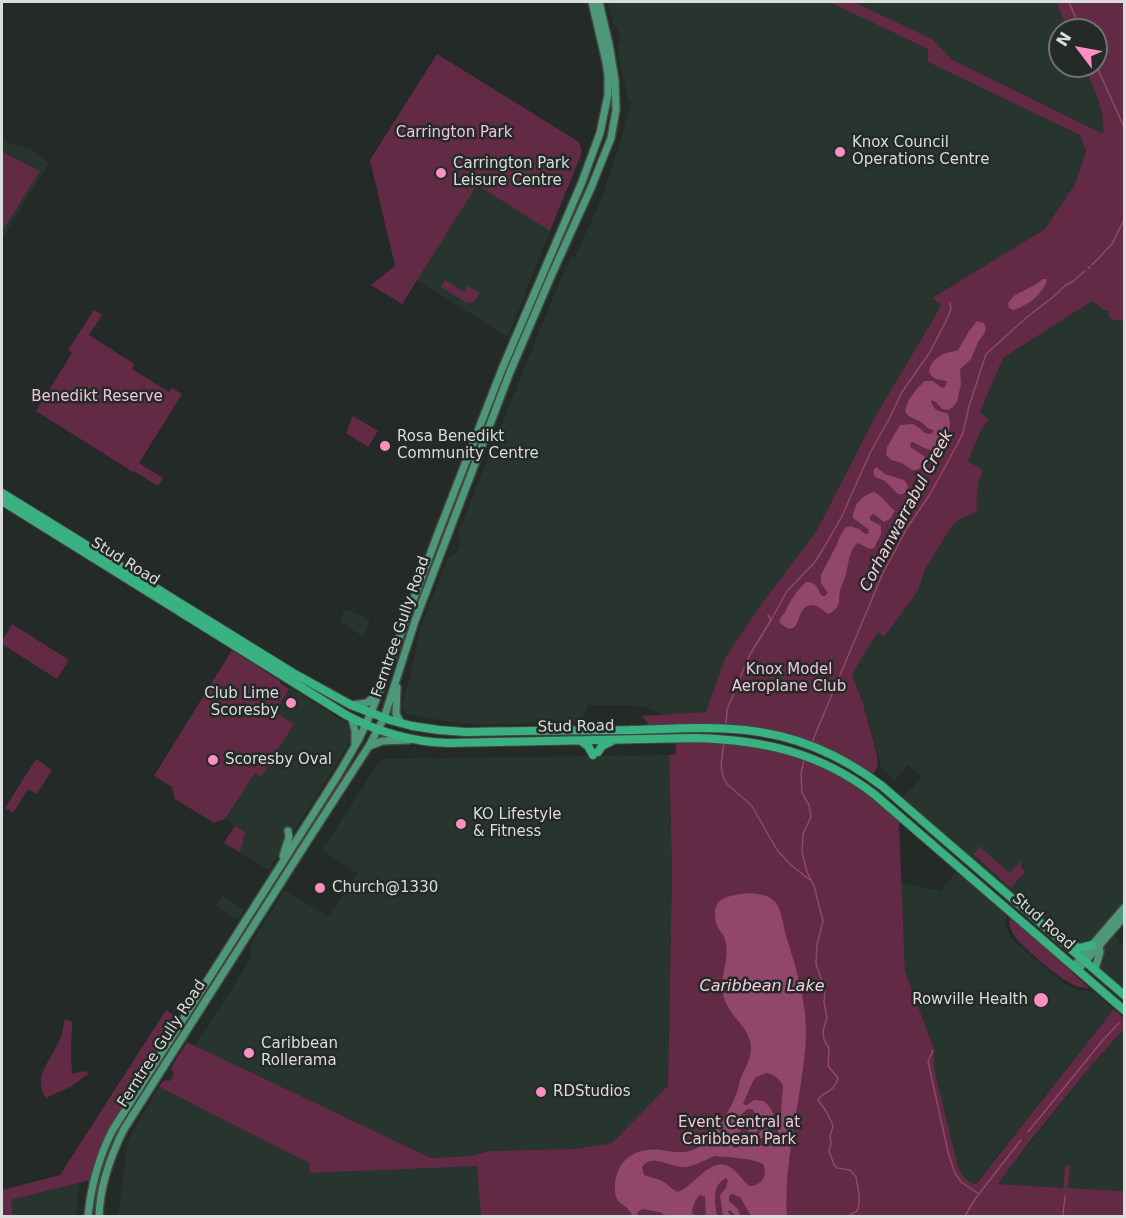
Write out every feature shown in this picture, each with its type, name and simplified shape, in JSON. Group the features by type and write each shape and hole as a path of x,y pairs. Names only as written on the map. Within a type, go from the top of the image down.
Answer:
{"highway":[{"name":"Stud Road","path":"2,493 66,537"},
{"name":"Stud Road","path":"2,501 66,537 291,676 352,719 379,730 414,740 441,743 729,739 760,743 822,763 848,776 874,794 1125,1010"},
{"name":"Stud Road","path":"291,676 384,718 439,730 720,728 776,734 822,749 856,767 882,786 1125,996"},
{"path":"493,731 496,742"},
{"path":"580,741 595,754 602,746 615,740"},
{"path":"1066,945 1080,948 1096,945"}],"main road":[{"name":"Ferntree Gully Road","path":"99,1216 100,1198 108,1167 129,1120 369,746 384,718 408,640 492,420 532,319 608,146 616,101 615,80 592,2"},
{"name":"Ferntree Gully Road","path":"88,1216 94,1175 112,1131 278,870 366,725 436,538 522,320 587,170 608,95 599,2"},
{"path":"602,123 613,128"},
{"path":"478,432 492,420"},
{"path":"436,538 445,542"},
{"path":"397,679 396,714 401,723"},
{"path":"351,705 367,703 380,690"},
{"path":"352,719 355,731 354,747"},
{"path":"369,746 382,741 414,740"},
{"path":"278,870 289,837 288,831"},
{"path":"1096,945 1125,908"},
{"path":"1076,968 1125,917"},
{"path":"1095,969 1100,952 1096,945"}],"shaded area":[{"path":"607,2 829,2 929,49 929,62 1080,135 1086,151 1075,183 1045,229 932,298 941,305 934,318 876,415 816,532 762,603 726,658 706,712 663,715 649,708 628,705 589,705 584,715 575,722 520,724 461,724 406,714 402,707 420,629 447,559 456,553 461,543 458,533 561,278 571,258 575,257 604,193 632,103 628,100 617,47 621,39 617,27 613,24"},
{"path":"854,2 1056,2 1063,18 1048,18 1048,78 1089,78 1104,119 1103,134 949,58 932,39"},
{"path":"2,140 32,150 49,163 2,239"},
{"path":"477,184 550,231 508,337 417,280"},
{"path":"1092,300 1104,310 1109,310 1109,319 1124,321 1124,908 1092,945 1072,946 900,801 922,777 908,765 895,780 881,767 863,703 852,674 878,631 884,636 918,591 925,569 952,526 960,519 977,512 977,491 982,470 968,461 980,432 989,421 980,412 1003,358"},
{"path":"345,609 370,619 363,637 341,622"},
{"path":"290,687 348,725 352,733 338,762 269,870 224,843 235,826 225,819 255,773 261,776 294,724 275,712"},
{"path":"669,755 672,870 668,1087 612,1143 575,1149 489,1151 471,1156 431,1158 195,1046 246,966 251,954 250,945 285,890 329,917 357,873 322,850 381,759"},
{"path":"959,867 1008,910 1006,925 1016,943 1063,983 1078,990 1093,991 1114,1009 975,1184 970,1184 962,1175 957,1163 934,1068 934,1049 905,971 901,883 941,891"},
{"path":"222,896 244,910 238,920 216,906"},
{"path":"1111,932 1124,945 1124,995 1095,969 1100,952"},
{"path":"1124,1029 1124,1191 1068,1188 1069,1165 1065,1166 1063,1188 998,1184 1094,1062"},
{"path":"159,1087 309,1163 310,1173 478,1165 481,1216 118,1216 128,1140"},
{"path":"79,1183 76,1216 2,1216 2,1202"}],"green space":[{"name":"Knox Model Aeroplane Club","path":"829,2 854,2 932,39 949,58 1103,134 1101,107 1089,78 1108,78 1108,18 1063,18 1056,2 1124,2 1124,321 1109,319 1109,310 1104,310 1092,301 1003,358 980,412 989,420 980,432 968,461 983,470 977,491 977,512 960,519 952,526 925,569 918,591 884,637 878,632 852,674 863,703 877,755 878,766 871,778 844,760 759,731 652,729 642,716 706,712 725,658 762,603 816,532 876,415 934,318 941,305 932,298 1045,229 1075,184 1086,151 1080,135 928,62 928,49"},
{"name":"Carrington Park","path":"437,54 579,142 582,152 550,231 477,185 402,304 371,285 395,266 370,160"},
{"path":"2,152 40,171 2,231"},
{"path":"445,280 464,292 468,286 480,293 473,303 467,303 441,287"},
{"name":"Benedikt Reserve","path":"94,310 102,315 89,335 134,364 132,369 169,392 172,388 182,394 139,463 163,478 158,486 36,411 72,353 68,350"},
{"path":"353,416 378,431 368,447 346,433"},
{"path":"12,624 69,660 57,679 2,644"},
{"path":"232,650 289,689 275,712 294,724 261,777 255,773 225,819 214,823 175,799 172,787 154,776"},
{"name":"Event Central at Caribbean Park","path":"676,739 750,742 832,768 903,819 899,824 905,971 934,1049 934,1068 957,1163 962,1175 970,1183 976,1184 1114,1009 1124,1019 1124,1029 1094,1062 998,1184 1063,1188 1065,1166 1070,1165 1068,1188 1124,1191 1124,1216 481,1216 477,1166 310,1173 309,1163 159,1087 163,1081 170,1081 174,1074 171,1068 187,1042 431,1158 471,1156 489,1151 575,1149 612,1143 668,1086 672,870 669,755 676,754"},
{"path":"36,759 52,770 37,794 28,789 13,813 5,808"},
{"path":"235,826 246,833 240,852 224,843"},
{"path":"983,846 982,849 1010,873 1020,862 1022,864 1020,866 1025,872 1011,888 973,854"},
{"path":"1011,916 1047,947 1047,950 1081,976 1059,960 1089,988 1070,983 1030,952 1013,933 1010,924"},
{"path":"166,1010 181,1020 126,1108 94,1179 11,1200 12,1216 2,1216 2,1190 60,1175"},
{"path":"65,1019 72,1022 72,1074 83,1071 89,1073 72,1086 46,1098 42,1090 42,1076 55,1050"}],"water":[{"path":"1047,279 1042,290 1034,299 1013,310 1009,308 1008,303 1015,295"},
{"path":"977,321 984,323 986,328 971,359 960,369 961,384 957,402 948,410 942,409 936,402 931,401 935,409 948,414 950,419 949,430 942,444 934,451 911,442 910,447 924,456 927,461 925,466 916,470 891,460 886,455 887,447 900,425 913,424 925,433 933,432 909,416 905,411 906,407 912,395 925,381 933,381 942,388 945,387 947,381 933,377 930,374 930,367 934,360 958,350"},
{"path":"876,467 885,474 904,480 908,486 907,491 898,494 885,481 875,477 873,471"},
{"path":"874,492 895,511 890,519 884,522 874,514 870,516 870,520 881,526 881,534 874,548 870,549 858,543 852,550 840,590 838,606 829,614 814,605 806,606 795,626 787,628 779,622 795,594 806,582 815,584 822,596 828,593 821,583 821,575 845,528 850,526 865,534 869,533 868,529 853,518 853,513 859,501"},
{"name":"Caribbean Lake","path":"749,893 769,897 778,906 803,997 805,1049 787,1181 787,1216 751,1216 740,1197 732,1194 729,1196 729,1201 737,1208 741,1216 736,1216 729,1210 731,1216 723,1216 720,1195 726,1188 728,1180 726,1178 721,1181 716,1190 717,1216 706,1216 705,1197 700,1195 693,1208 692,1213 695,1216 667,1216 642,1209 637,1216 632,1216 628,1209 619,1202 615,1193 616,1177 623,1162 636,1153 644,1151 681,1152 700,1146 712,1135 728,1111 748,1062 751,1050 748,1035 727,1005 722,991 727,951 724,937 717,926 715,909 721,900","holes":["766,1073 776,1077 783,1086 780,1124 775,1144 773,1146 745,1145 735,1148 730,1145 729,1139 741,1130 741,1115 747,1109 752,1109 757,1116 748,1128 749,1132 756,1132 763,1125 757,1136 759,1138 763,1138 773,1124 772,1111 764,1101 754,1100 747,1105 743,1104 753,1081 756,1077","715,1156 745,1159 763,1164 765,1172 763,1180 754,1186 749,1186 734,1170 721,1165 708,1169 678,1192 660,1180 644,1175 642,1167 651,1161 687,1167"]}],"waterway":[{"path":"1069,2 1076,18"},
{"path":"1102,78 1124,127"},
{"name":"Corhanwarrabul Creek","path":"1092,265 1112,244 1124,220"},
{"name":"Corhanwarrabul Creek","path":"812,742 882,575 963,433 986,354 1027,317 1085,271"},
{"path":"771,620 787,591 815,562 842,516 870,453 902,392 930,352 948,317 950,303"},
{"path":"726,725 727,710 749,656 771,620 768,615"},
{"path":"724,742 721,765 727,784 752,806 777,850 810,880"},
{"name":"Corhanwarrabul Creek","path":"804,760 801,774 802,793 809,805 811,817 803,834 802,852 823,921 817,945 816,964 825,990 824,1002 827,1018 823,1031 824,1040 829,1048 828,1066 838,1078 834,1087 818,1100 833,1127 829,1151 834,1165 837,1168 850,1170 856,1177 859,1205 857,1211 848,1216"},
{"path":"1028,1132 1119,1023"},
{"path":"933,1050 928,1061 954,1171 961,1182 979,1194"},
{"path":"965,1216 975,1199 1021,1140"},
{"path":"1063,1215 1065,1196"}],"place":[{"name":"Knox Council Operations Centre","path":"840,152"},
{"name":"Carrington Park Leisure Centre","path":"441,173"},
{"name":"Rosa Benedikt Community Centre","path":"385,446"},
{"name":"Club Lime Scoresby","path":"291,703"},
{"name":"Scoresby Oval","path":"213,760"},
{"name":"KO Lifestyle & Fitness","path":"461,824"},
{"name":"Church@1330","path":"320,888"},
{"name":"Rowville Health","path":"1041,1000"},
{"name":"Caribbean Rollerama","path":"249,1053"},
{"name":"RDStudios","path":"541,1092"}]}
